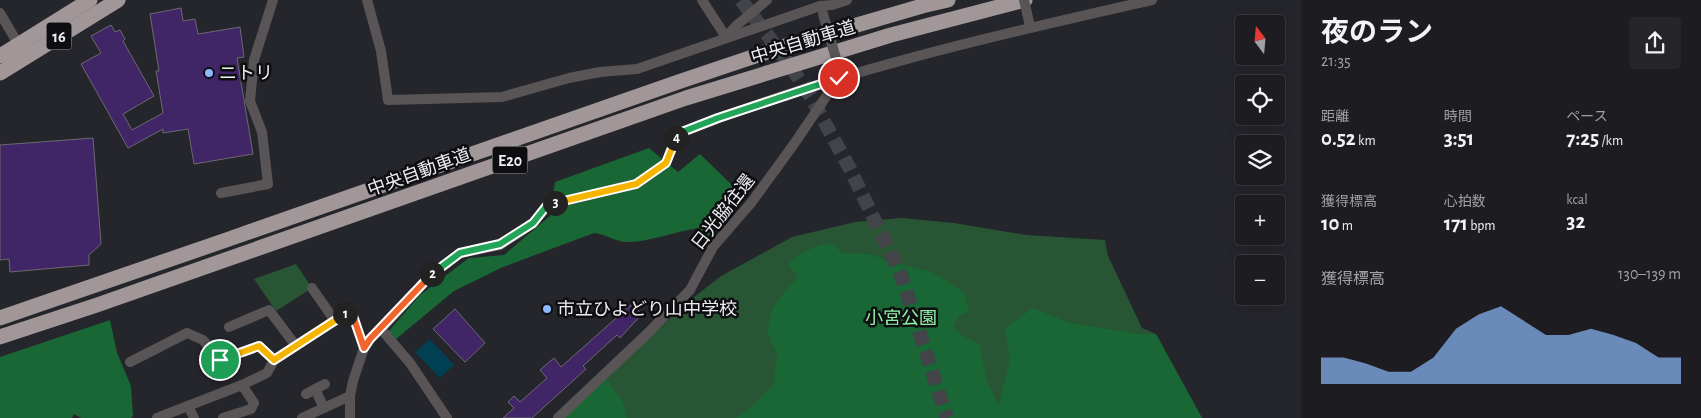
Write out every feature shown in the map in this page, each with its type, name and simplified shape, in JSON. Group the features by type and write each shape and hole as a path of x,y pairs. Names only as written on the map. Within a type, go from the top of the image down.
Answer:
{"highway":[{"name":"16","path":"0,73 22,50 90,0"},
{"name":"16","path":"0,56 22,50 118,0"},
{"name":"中央自動車道","path":"0,318 785,46 948,0"},
{"name":"中央自動車道","path":"0,337 97,305 686,98 891,35 1024,0"}],"street":[{"path":"221,193 268,184 262,132 250,101 254,60 273,0"},
{"path":"367,0 381,51 388,100 502,97 569,78 600,72 637,69 726,37 848,0"},
{"path":"702,0 726,37"},
{"path":"726,37 737,25 767,0"},
{"path":"1024,0 1030,24"},
{"path":"350,418 350,396 353,381 364,348 370,339 428,278 460,253 500,244 533,223 548,204 636,184 666,163 677,134 840,75 1030,24 1152,0"},
{"path":"820,7 840,75"},
{"path":"0,13 22,50"},
{"name":"日光脇往還","path":"558,418 648,333 690,290 713,247 751,204 840,75"},
{"path":"312,288 335,321"},
{"path":"229,327 269,310 296,346"},
{"path":"157,418 242,385 267,373 274,360 351,310 364,348"},
{"path":"381,329 410,364 447,418"},
{"path":"130,362 187,332 203,340 220,360 259,346 274,360"},
{"path":"306,394 325,384"},
{"path":"223,418 252,408 254,403 242,385"},
{"path":"315,389 324,408"},
{"path":"302,418 350,396"},
{"path":"188,406 194,418"}],"green space":[{"path":"649,148 678,172 700,154 739,192 708,244 699,228 636,242 619,241 594,233 503,267 454,291 396,339 388,332 420,295 469,258 504,255 550,216 555,182"},
{"name":"小宮公園","path":"901,218 954,223 1026,235 1105,240 1108,256 1142,328 1156,334 1202,418 564,418 684,305 721,276 792,237 855,222"},
{"path":"823,244 835,245 842,253 870,254 891,262 932,272 965,293 969,312 959,316 953,326 963,336 980,344 986,379 999,406 1010,358 1005,328 1033,308 1070,323 1140,334 1156,334 1202,418 736,418 748,410 774,384 777,356 767,330 773,308 798,277 788,265 799,255"},
{"path":"296,264 312,288 276,311 254,279"},
{"path":"110,320 117,353 131,386 133,416 131,418 81,418 74,414 72,418 0,418 0,357"},
{"path":"606,379 623,402 627,418 564,418"}],"water":[{"path":"430,339 454,365 440,378 415,352"}],"building":[{"path":"181,8 183,21 195,19 198,34 240,27 244,57 237,58 253,154 194,164 188,129 163,133 163,129 128,148 81,64 101,53 91,36 111,25 115,32 120,30 125,39 123,41 154,96 123,114 132,130 163,113 156,71 159,71 150,14"},
{"path":"93,138 101,244 89,255 89,265 10,272 9,259 0,260 0,145"},
{"path":"632,304 642,314 620,338 617,335 583,366 586,369 532,418 503,418 514,408 508,402 514,396 520,402 547,378 540,370 554,358 561,367"},
{"path":"455,309 485,343 465,362 433,329"}],"tunnel":[{"path":"741,0 787,61 811,97 850,169 901,275 947,418"}],"place":[{"name":"ニトリ","path":"209,73"},
{"name":"市立ひよどり山中学校","path":"547,309"}],"route":[{"path":"220,360 259,346 274,360 351,310 364,348 370,339 428,278 460,253 500,244 533,223 548,204 636,184 666,163 677,134 718,118 839,78"}]}
